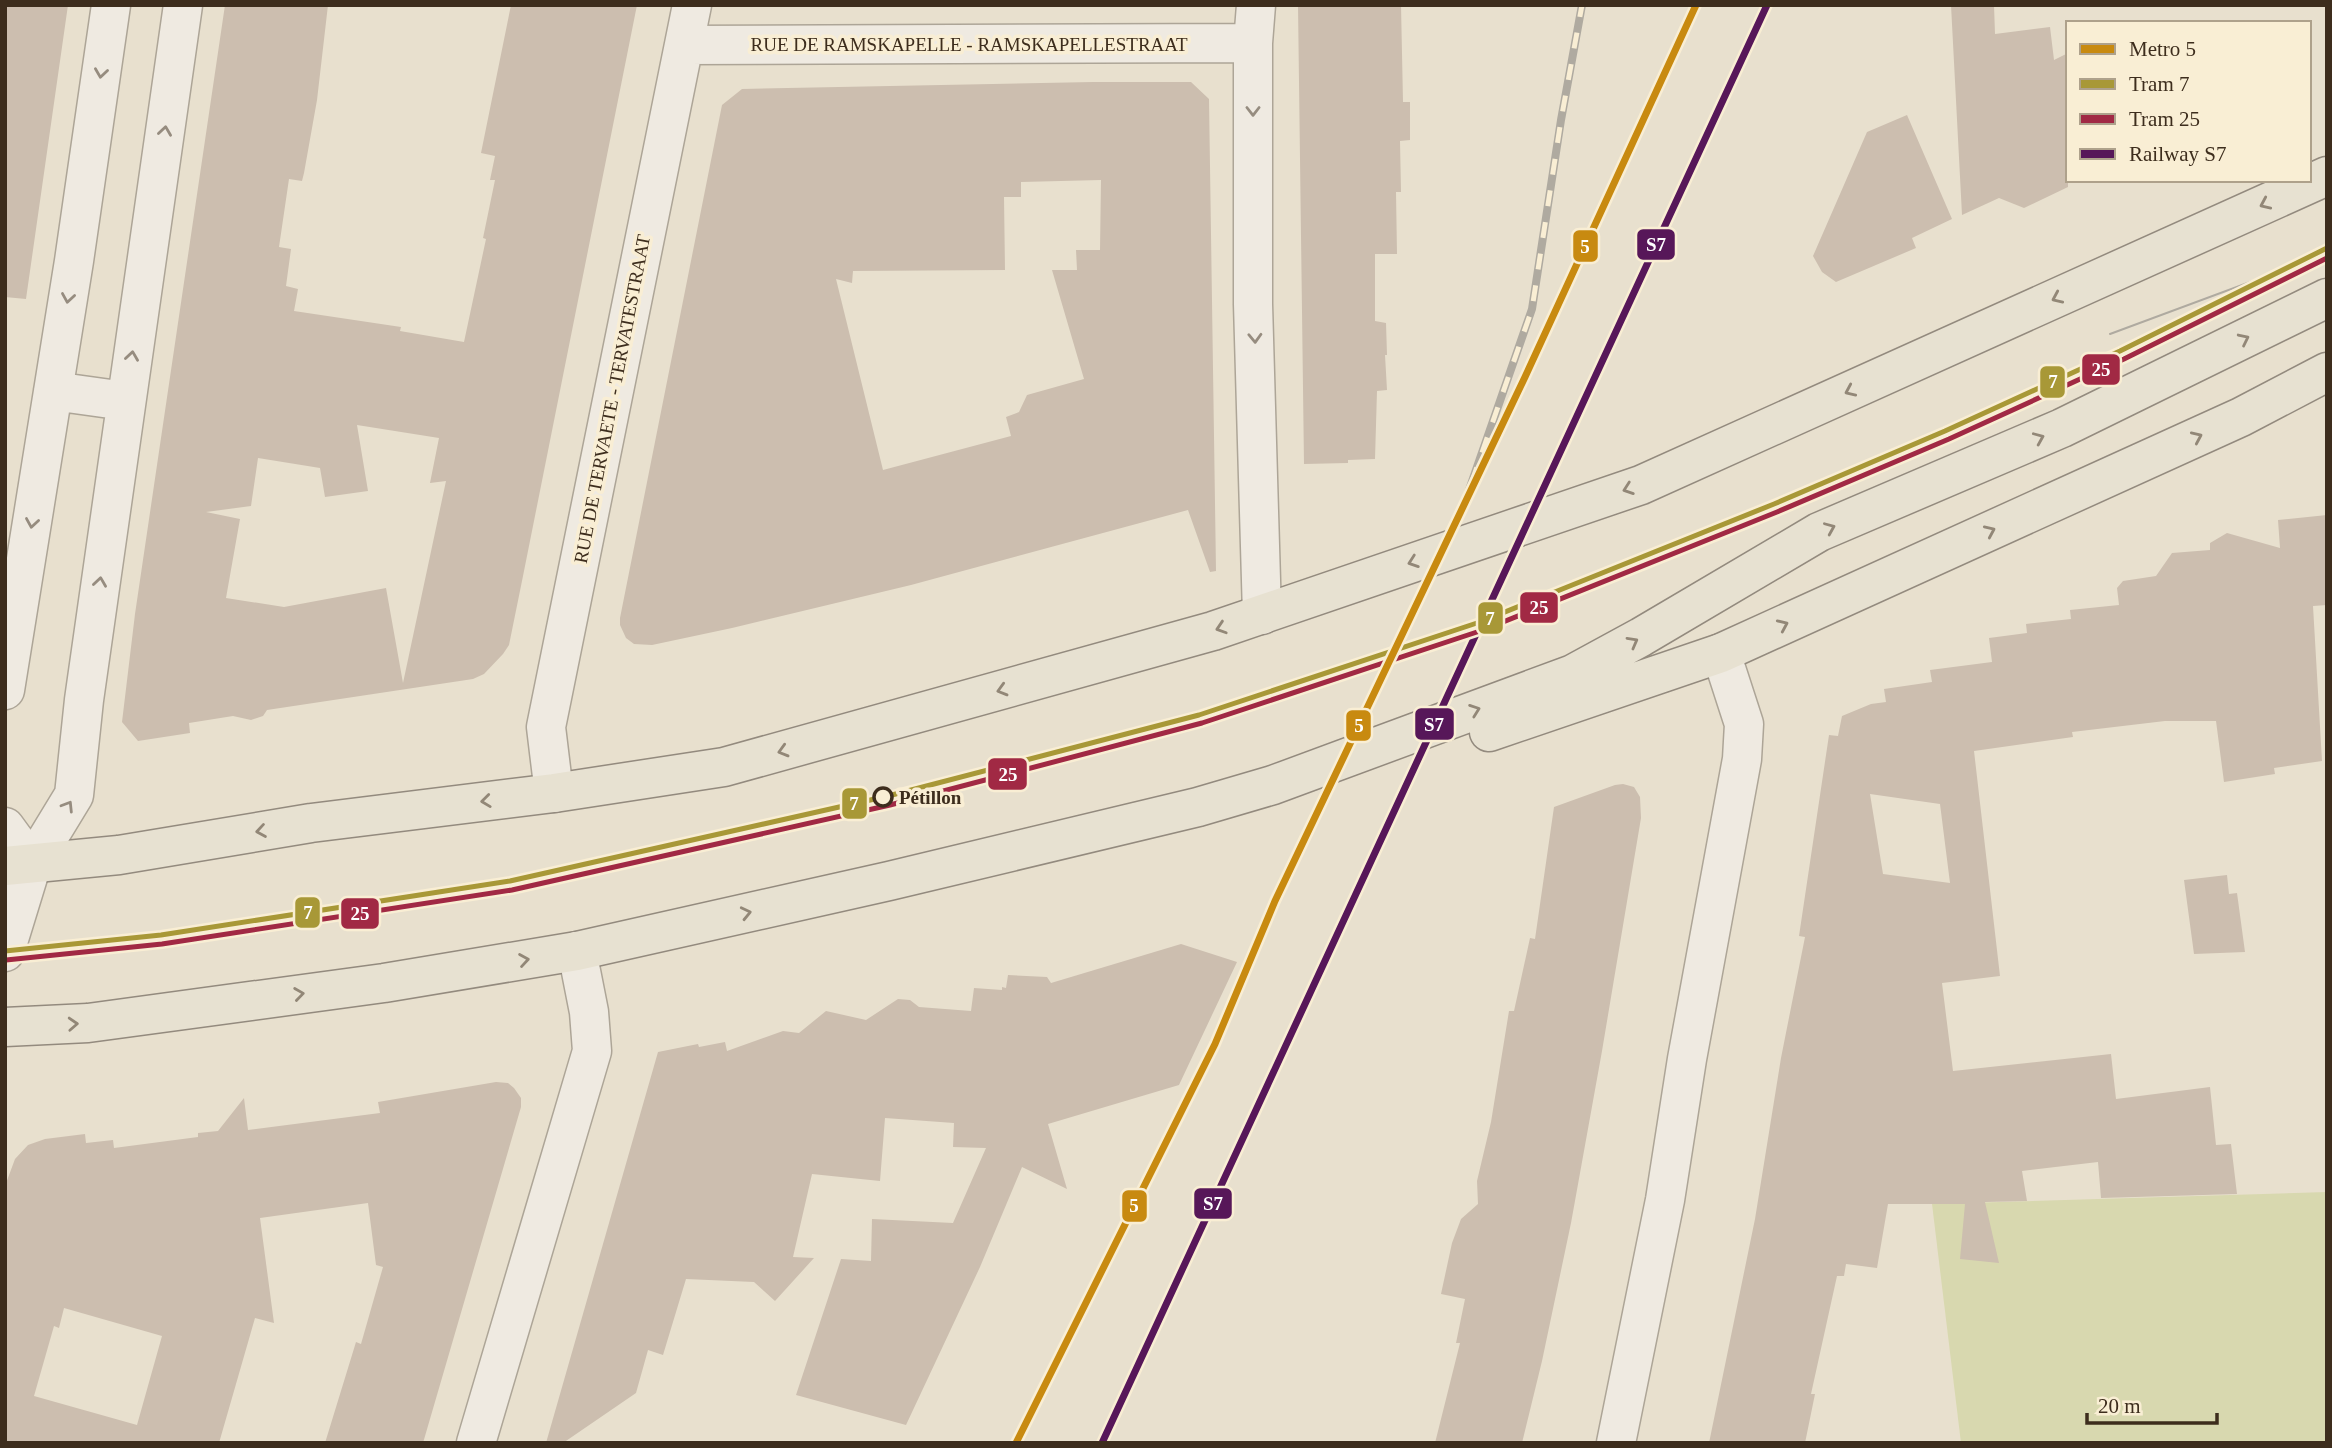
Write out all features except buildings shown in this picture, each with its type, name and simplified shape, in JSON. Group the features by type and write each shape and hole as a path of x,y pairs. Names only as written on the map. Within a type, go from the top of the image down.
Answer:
{"main road":[{"path":"18,865 119,855 311,823 554,793 724,767 1213,631 1641,485 2327,176"},
{"path":"5,1027 102,1021 384,983 577,951 889,881 1198,807 1273,785 1573,674 1819,532 2062,428 2327,298"},
{"path":"1273,785 1310,791 1721,653 2241,417 2327,372"}],"street":[{"path":"5,690 111,5"},
{"path":"18,865 74,795 84,700 125,401 183,5"},
{"name":"RUE DE TERVAETE - TERVATESTRAAT","path":"554,793 546,727 692,5"},
{"path":"1256,5 1254,304 1262,615"},
{"name":"RUE DE RAMSKAPELLE - RAMSKAPELLESTRAAT","path":"684,45 1254,43"},
{"path":"53,391 125,401"},
{"path":"1616,1443 1665,1200 1687,1059 1742,759 1744,724 1721,653"},
{"path":"5,827 18,865 5,952"},
{"path":"476,1443 592,1051 589,1012 577,951"}],"green space":[{"path":"2327,1192 2327,1443 1961,1443 1932,1204"}],"tram line":[{"name":"7","path":"5,951 161,935 510,881 888,796 1199,715 1480,622 1774,504 1945,431 2120,351 2327,248"},
{"name":"25","path":"6,960 162,944 512,890 890,805 1202,723 1483,630 1777,512 1949,439 2124,359 2327,258"},
{"path":"2110,334 2288,268"}],"railway":[{"path":"1461,513 1532,309 1582,5"}],"metro line":[{"name":"5","path":"1016,1443 1215,1044 1275,901 1525,377 1696,5"}],"rail line":[{"name":"S7","path":"1102,1443 1767,5"}],"place":[{"name":"Pétillon","path":"883,797"}]}
